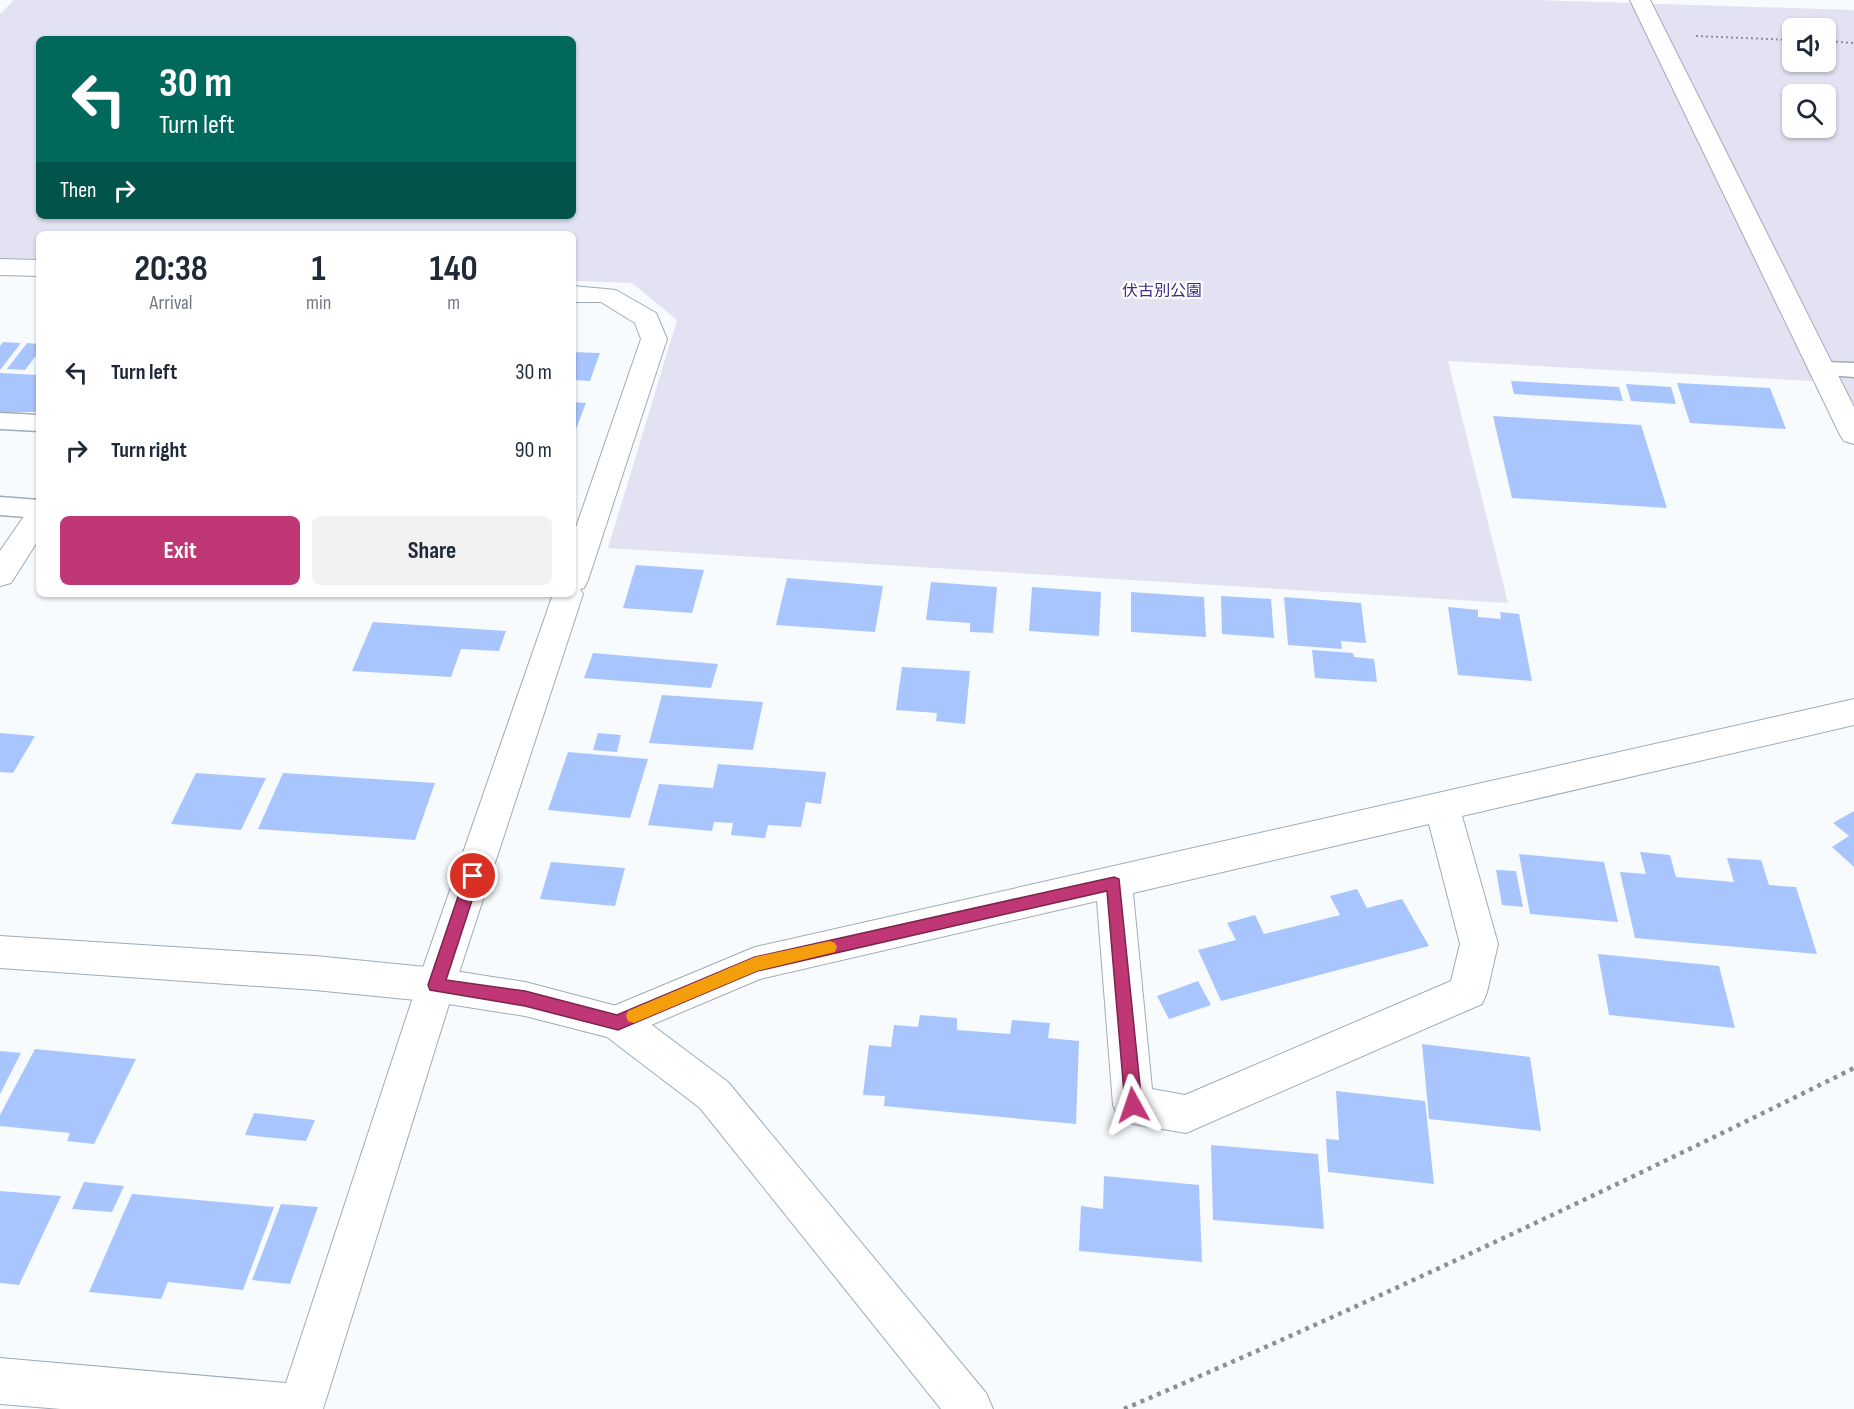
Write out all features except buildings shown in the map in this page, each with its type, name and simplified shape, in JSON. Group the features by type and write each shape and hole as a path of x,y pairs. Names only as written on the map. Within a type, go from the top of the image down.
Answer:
{"street":[{"path":"1640,0 1854,435"},
{"path":"0,267 36,268"},
{"path":"576,294 607,295 647,320 654,339 576,571"},
{"path":"0,575 36,521"},
{"path":"0,1381 301,1408 436,985 567,597"},
{"path":"618,1022 755,964 1854,712"},
{"path":"1114,883 1133,1105 1186,1114 1468,992 1479,944 1442,807"},
{"path":"0,952 304,972 436,985 525,999 618,1022 714,1095 969,1409"}],"lane":[{"path":"1822,369 1854,370"},
{"path":"0,421 36,423"},
{"path":"0,506 36,508"}],"path":[{"path":"1656,34 1782,40"},
{"path":"1836,41 1854,42"},
{"path":"1124,1409 1222,1367 1628,1181 1854,1068"}],"green space":[{"name":"伏古別公園","path":"14,0 1536,0 1854,10 1854,435 1829,382 1448,361 1508,603 608,548 677,320 632,283 576,281 576,231 36,231 36,259 0,258 0,14"}],"slow traffic":[{"path":"634,1016 755,964 830,947"}],"route":[{"path":"473,876 436,985 525,999 618,1022 755,964 1114,883 1133,1105"}]}
